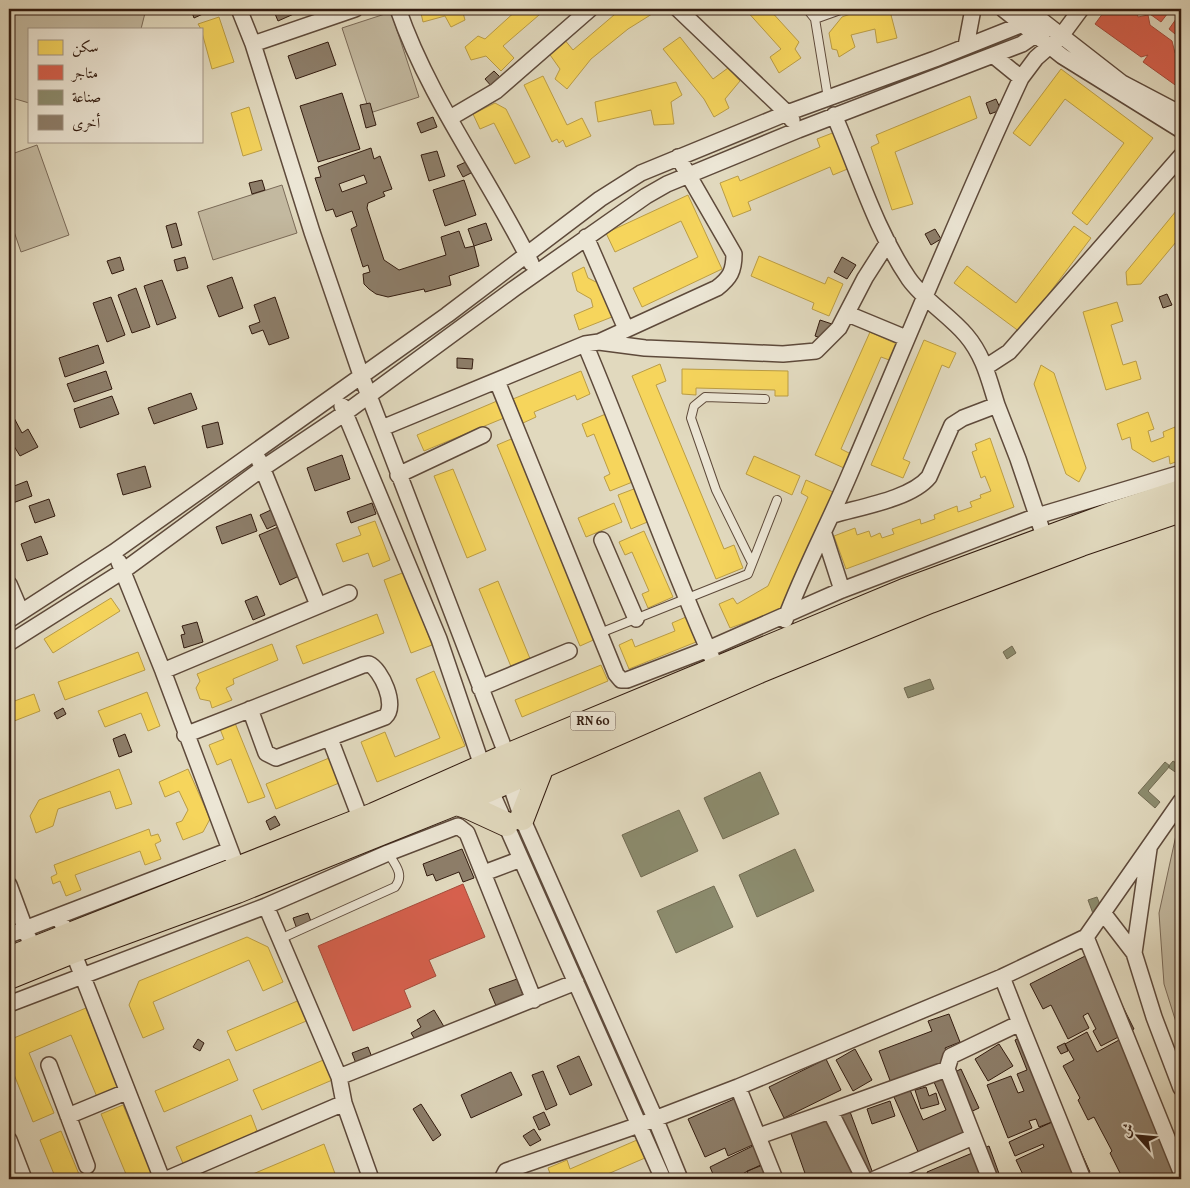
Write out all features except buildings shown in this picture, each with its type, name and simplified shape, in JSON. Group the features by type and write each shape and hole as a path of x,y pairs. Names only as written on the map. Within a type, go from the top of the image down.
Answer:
{"main road":[{"name":"RN 60","path":"9,977 66,934 233,859 376,830 454,802 493,779 507,756 713,659 777,644 904,591 1045,539 1181,492"},
{"name":"RN 60","path":"9,959 29,940 66,934 237,891 493,779 542,766 759,671 930,601 1081,544 1181,510"},
{"path":"454,802 514,821 542,766"}],"street":[{"path":"238,9 253,44 312,232 361,375 507,756"},
{"path":"253,44 355,9"},
{"path":"398,9 404,28 450,118 536,273"},
{"path":"450,118 496,91 590,9"},
{"path":"678,9 787,112 798,130"},
{"path":"966,46 973,9"},
{"path":"1003,9 1029,16 1043,30 1049,46 1062,56 1181,130"},
{"path":"777,644 794,595 833,515 906,338 1021,78 1049,46 1061,36 1081,9"},
{"path":"9,584 15,616 114,552 255,452 600,199 641,173 787,112 966,46 1029,16"},
{"path":"9,643 123,571 263,468 345,413 586,237 667,184 691,176 834,115 994,56 1043,30 1061,36 1122,83 1181,114"},
{"path":"994,56 1021,78"},
{"path":"834,115 888,242 909,278 924,297 967,336 986,367 997,405 1018,459 1045,539"},
{"path":"986,367 1009,352 1181,156"},
{"path":"382,428 626,329 717,288 729,279 734,268 734,254 691,176 678,157"},
{"path":"586,237 626,329"},
{"path":"592,343 645,348 783,354 816,351 839,328 848,314 864,278 888,242"},
{"path":"848,314 906,338"},
{"path":"592,343 686,599 713,659"},
{"path":"496,381 616,674 622,680 713,659 787,616 842,590 1037,516 1181,473"},
{"path":"336,393 439,638 493,779 655,1118 671,1178"},
{"path":"833,515 905,493 923,484 929,477 952,425 963,418 997,405"},
{"path":"398,475 484,435"},
{"path":"255,452 318,605"},
{"path":"824,534 842,590"},
{"path":"602,540 636,619"},
{"path":"114,552 163,672 233,859"},
{"path":"163,672 349,593"},
{"path":"480,688 569,651"},
{"path":"185,735 250,709 363,665 374,666 391,703 388,714 330,739 276,758 270,757 266,753 250,709"},
{"path":"330,739 376,830"},
{"path":"493,779 514,821 521,859 638,1125 671,1178"},
{"path":"502,1179 506,1172 738,1087 1002,977 1086,936 1104,914 1132,868 1149,848 1181,801"},
{"path":"9,1004 266,906 376,830 458,826 467,833 534,1000"},
{"path":"1134,952 1149,848"},
{"path":"484,873 521,859"},
{"path":"9,885 29,940"},
{"path":"266,906 339,1077 344,1103 371,1179"},
{"path":"1104,914 1134,952 1154,1017 1181,1088"},
{"path":"66,934 126,1092 162,1179"},
{"path":"9,935 29,940"},
{"path":"1086,936 1181,1172"},
{"path":"1002,977 1083,1179"},
{"path":"339,1077 576,982"},
{"path":"990,1179 947,1069 951,1056 1020,1023"},
{"path":"49,1064 87,1166"},
{"path":"758,1136 947,1069"},
{"path":"738,1087 776,1179"},
{"path":"68,1116 126,1092"},
{"path":"167,1179 344,1103"},
{"path":"830,1110 864,1179"},
{"path":"875,1179 974,1137"},
{"path":"9,1140 24,1179"}],"lane":[{"path":"807,9 815,19 828,98"},
{"path":"815,19 844,9"},
{"path":"752,564 716,490 691,418 694,406 705,397 765,400"},
{"path":"600,633 748,574 777,500"},
{"path":"280,939 395,888 399,883 399,871 376,830"}],"shaded area":[{"path":"14,9 146,9 141,28 28,28 28,103 9,97 9,27"},
{"path":"391,12 419,97 370,113 342,28"},
{"path":"37,145 69,235 21,252 9,217 9,155"},
{"path":"282,185 297,233 213,260 198,212"},
{"path":"1181,822 1181,1038 1164,984 1159,913 1178,826"}]}
